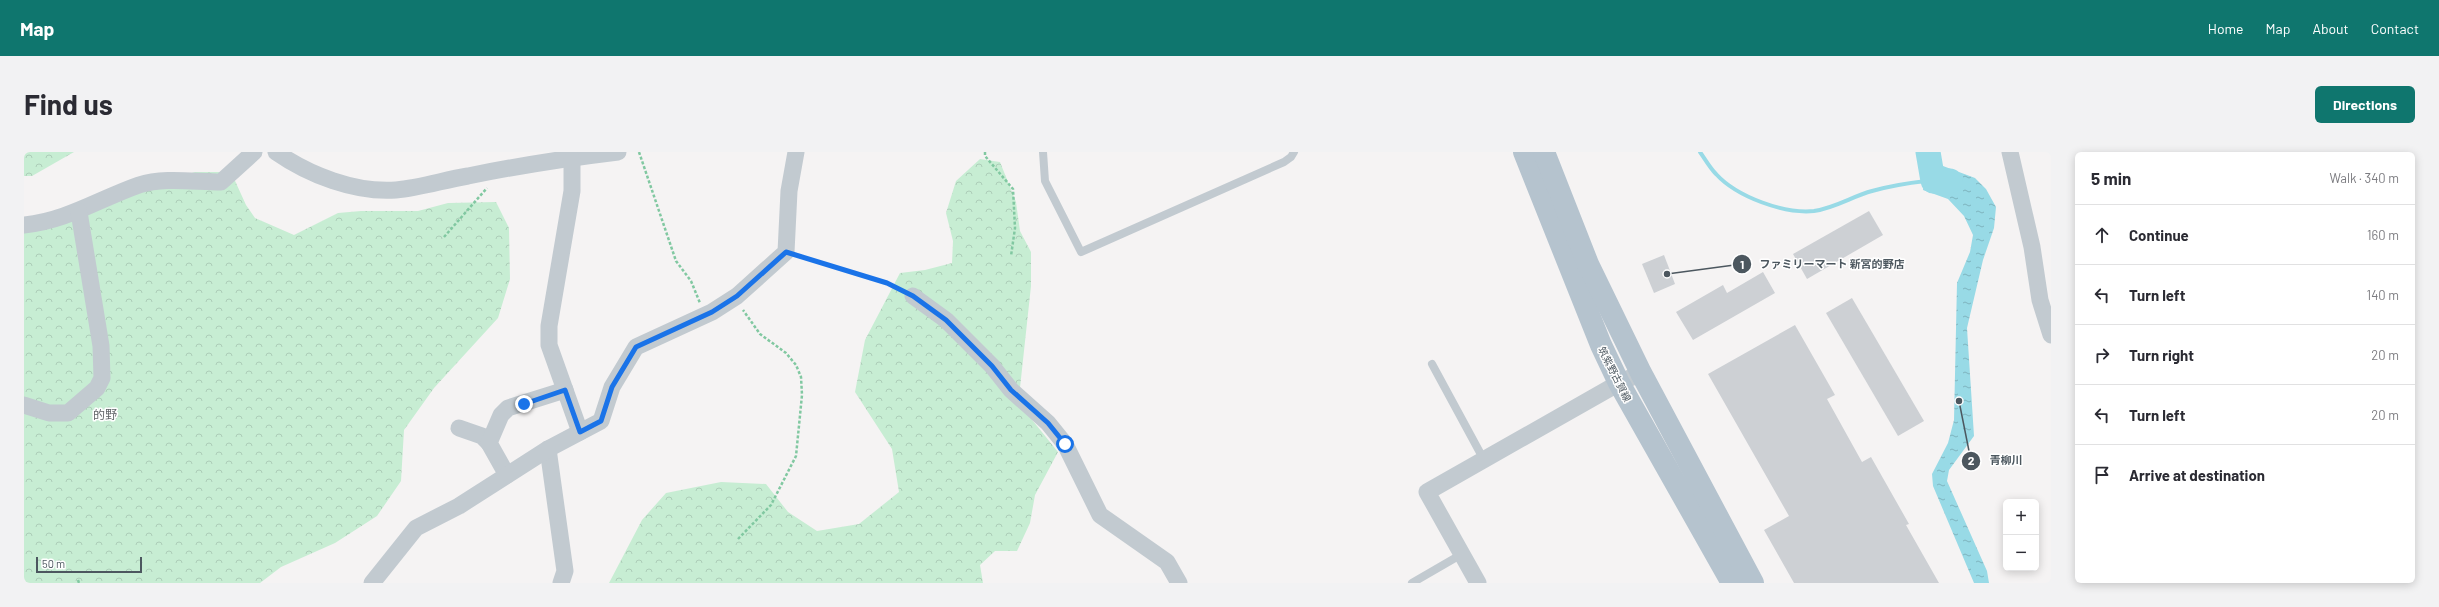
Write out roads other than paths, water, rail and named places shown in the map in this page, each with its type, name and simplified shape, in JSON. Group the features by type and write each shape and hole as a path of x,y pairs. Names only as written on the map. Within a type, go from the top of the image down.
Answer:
{"main road":[{"name":"筑紫野古賀線","path":"1524,152 1575,284 1619,383 1732,583"},
{"path":"1544,152 1588,264 1641,373 1753,583"}],"street":[{"path":"24,226 46,223 79,212 139,185 152,182 221,182 254,152"},
{"path":"276,152 306,169 329,179 377,190 396,190 492,172 522,159 572,159 618,152"},
{"path":"372,583 416,528 459,506 548,449 601,421 612,387 636,347 705,316 737,296 786,252 790,191 796,152"},
{"path":"2010,152 2032,247 2040,300 2051,335"},
{"path":"572,159 572,191 549,326 549,346 580,432"},
{"path":"24,405 49,413 68,413 96,388 102,378 101,346 79,212"},
{"path":"913,296 946,320 992,366 1011,390 1048,423 1065,444 1100,515 1167,562 1179,583"},
{"path":"1478,583 1427,492 1619,383 1641,373"},
{"path":"489,443 501,415 508,408 565,390"},
{"path":"459,428 482,436 489,443 508,475"},
{"path":"548,449 565,571 561,583"}],"lane":[{"path":"1043,152 1044,181 1081,252 1284,162 1291,157 1294,152"},
{"path":"1432,364 1484,460"},
{"path":"1412,583 1462,554"}],"water":[{"path":"1925,163 1935,163 1975,178 1986,189 1996,207 1994,228 1983,260 1967,328 1974,436 1949,470 1947,481 1987,571 1989,583 1974,583 1933,486 1932,474 1948,443 1954,420 1957,283 1970,252 1973,235 1964,216 1948,199 1923,190"}],"waterway":[{"path":"1700,152 1716,174 1736,190 1748,197 1775,207 1789,210 1814,211 1837,205 1872,191 1926,181"},
{"path":"1928,152 1933,181 1950,181"}],"place":[{"name":"ファミリーマート 新宮的野店","path":"1667,274"},
{"name":"青柳川","path":"1959,401"}],"district":[{"name":"的野","path":"105,414"}]}
